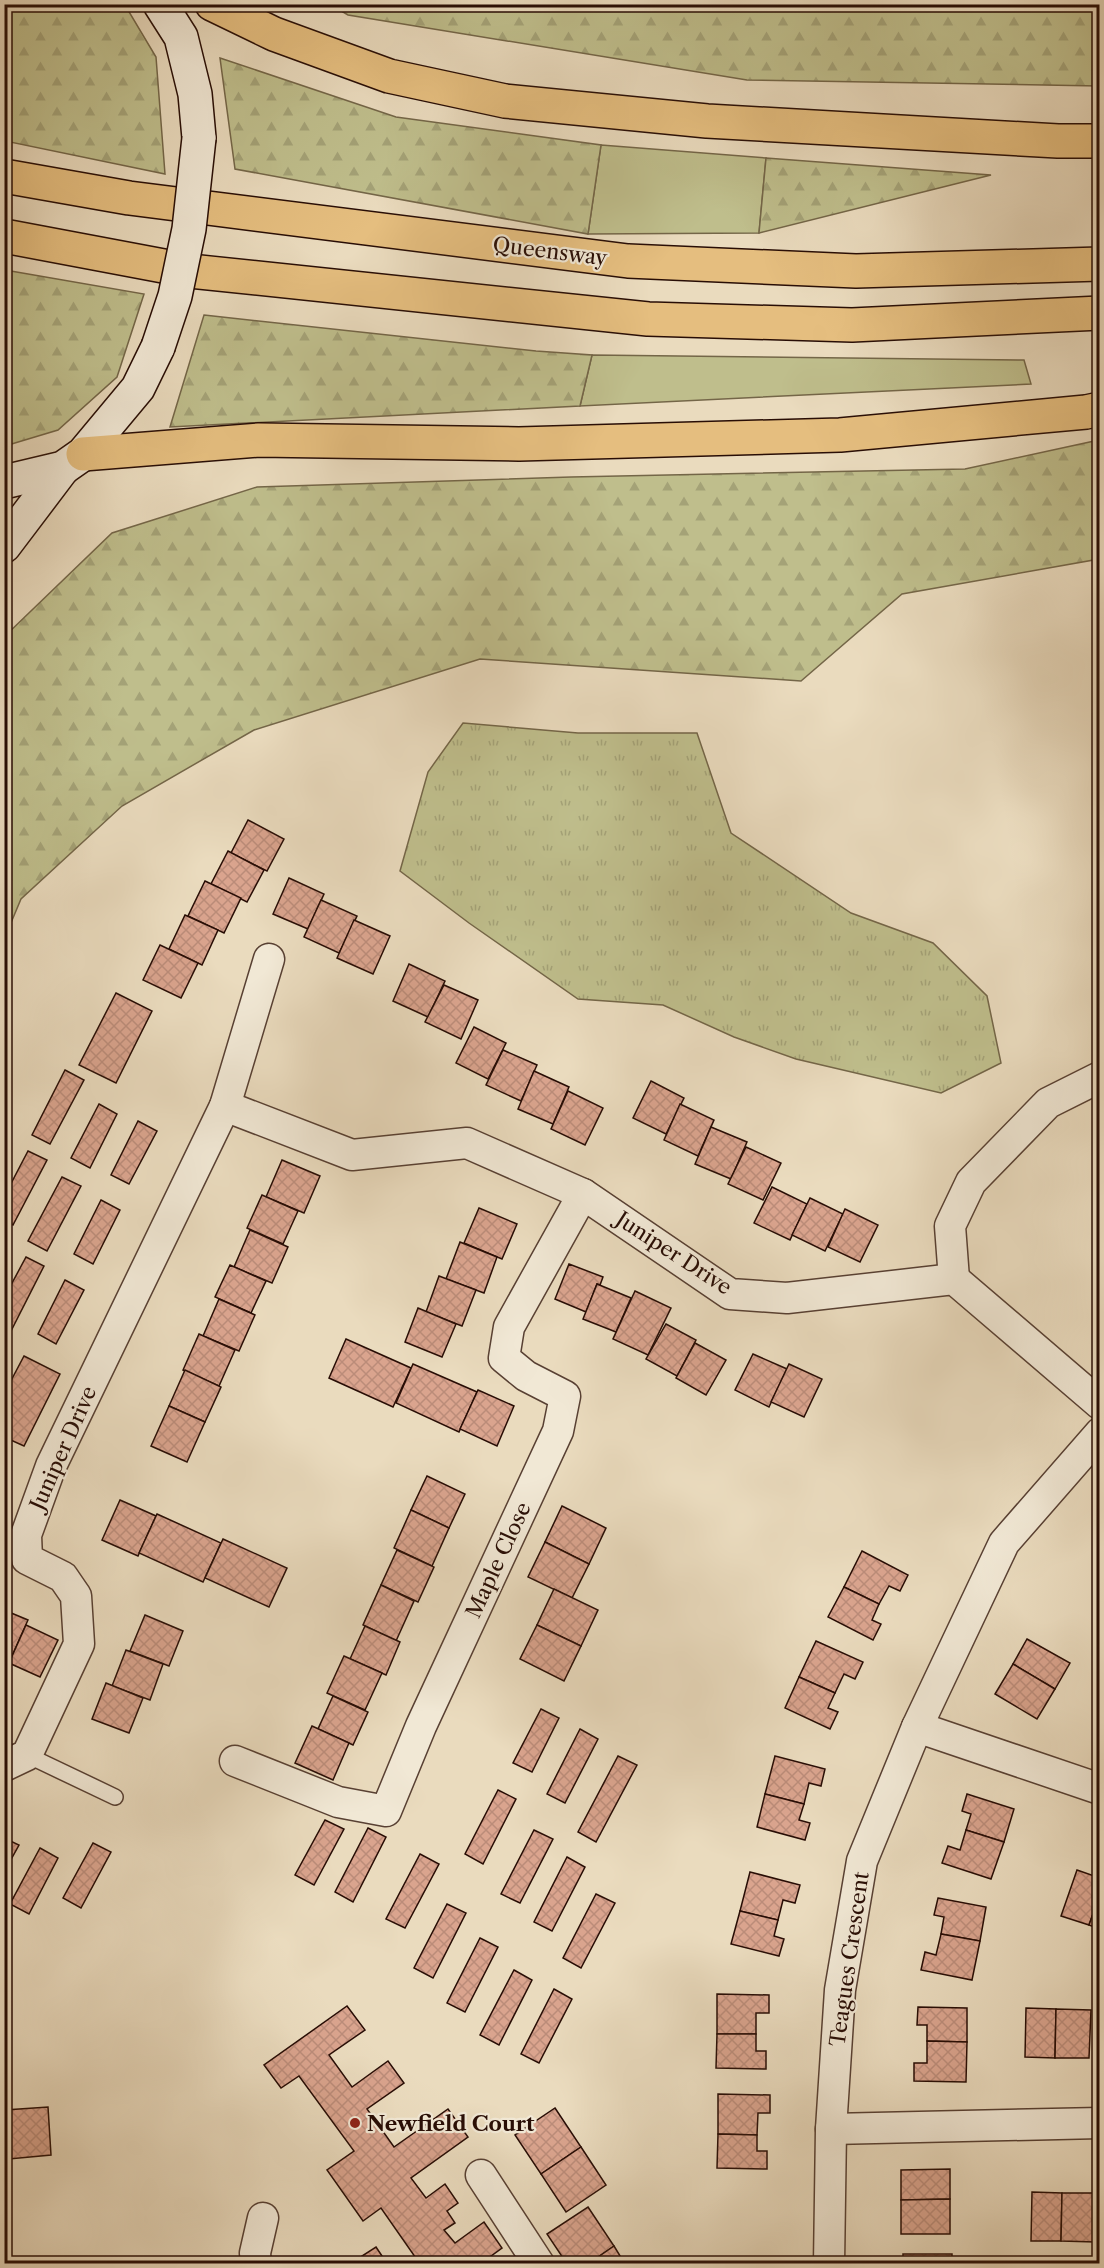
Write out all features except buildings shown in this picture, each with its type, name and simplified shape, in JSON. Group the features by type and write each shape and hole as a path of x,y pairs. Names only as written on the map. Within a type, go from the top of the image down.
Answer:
{"highway":[{"path":"212,4 273,34 389,76 505,101 707,122 1058,141 1100,141"},
{"name":"Queensway","path":"4,176 129,198 628,261 856,271 1100,264"},
{"path":"4,236 190,271 648,319 852,325 1100,313"},
{"path":"73,461 259,440 519,444 840,435 1100,409"}],"main road":[{"path":"4,546 73,461 138,388 158,347 175,296 189,229 199,138 195,94 181,37 160,4"},
{"path":"4,482 73,461"}],"street":[{"name":"Juniper Drive","path":"16,1760 79,1644 76,1596 63,1577 27,1559 26,1535 51,1466 225,1106 269,959"},
{"path":"1100,1077 1048,1103 971,1182 950,1226 954,1279 1100,1404"},
{"name":"Juniper Drive","path":"225,1106 352,1155 467,1143 583,1194 730,1294 787,1298 954,1279"},
{"name":"Maple Close","path":"235,1761 338,1802 386,1811 408,1754 558,1431 565,1396 526,1376 504,1358 509,1327 583,1194"},
{"name":"Teagues Crescent","path":"829,2264 831,2129 840,1990 862,1861 918,1727 1004,1543 1100,1433"},
{"path":"918,1727 1100,1789"},
{"path":"831,2129 1100,2123"},
{"path":"481,2175 539,2264"},
{"path":"256,2264 255,2253 263,2218"}],"lane":[{"path":"16,1760 115,1797"}],"green space":[{"path":"5,4 125,5 156,57 165,174 5,141"},
{"path":"331,5 1099,5 1099,86 747,80 348,15"},
{"path":"220,58 396,117 601,145 588,234 235,169"},
{"path":"601,145 766,158 759,233 588,234"},
{"path":"766,158 991,175 759,233"},
{"path":"5,270 144,294 117,377 58,430 5,446"},
{"path":"204,315 592,355 580,406 170,427"},
{"path":"592,355 1024,360 1031,384 580,406"},
{"path":"1099,440 1099,559 902,594 801,681 480,659 254,730 122,806 21,899 5,937 5,636 112,533 257,487 571,477 965,469"},
{"path":"463,723 578,733 697,733 731,833 851,913 933,943 987,996 1001,1063 941,1093 796,1059 734,1037 663,1005 578,999 469,923 400,871 428,772"}],"place":[{"name":"Newfield Court","path":"355,2123"}]}
